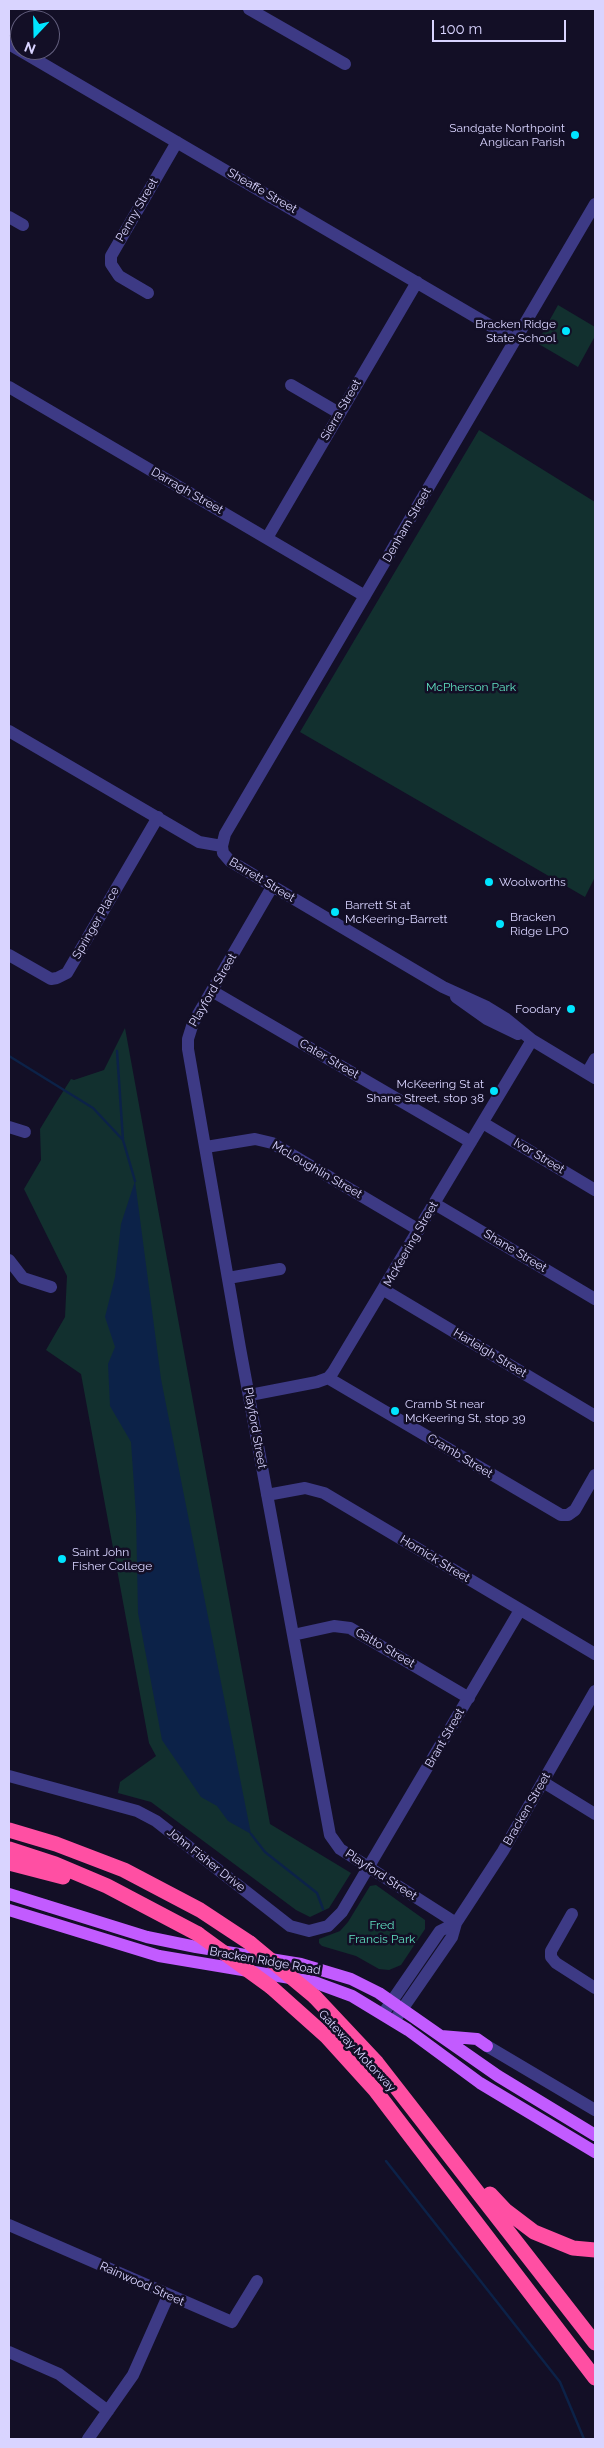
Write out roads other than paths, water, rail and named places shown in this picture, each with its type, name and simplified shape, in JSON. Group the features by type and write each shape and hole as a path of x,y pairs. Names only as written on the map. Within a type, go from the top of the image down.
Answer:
{"highway":[{"name":"Gateway Motorway","path":"9,1830 56,1844 124,1870 200,1910 250,1943 315,1997 377,2063 595,2343"},
{"name":"Gateway Motorway","path":"9,1849 82,1874 150,1906 198,1934 270,1987 327,2037 375,2090 595,2378"},
{"path":"9,1863 63,1877 82,1874"},
{"path":"473,2186 488,2192 505,2210 534,2232 572,2248 595,2250"}],"main road":[{"name":"Bracken Ridge Road","path":"9,1894 147,1937 326,1970 365,1985 392,2001 498,2076 595,2135"},
{"name":"Bracken Ridge Road","path":"9,1910 159,1956 314,1982 352,1996 389,2018 480,2084 595,2152"},
{"path":"441,2036 477,2039 487,2046"}],"street":[{"path":"250,9 345,64"},
{"name":"Sheaffe Street","path":"9,44 515,340"},
{"name":"Penny Street","path":"148,293 119,276 111,264 111,256 177,142"},
{"name":"Denham Street","path":"222,846 226,834 595,204"},
{"path":"9,217 22,225"},
{"name":"Sierra Street","path":"267,538 417,282"},
{"path":"291,385 339,413"},
{"name":"Darragh Street","path":"9,387 365,596"},
{"name":"Barrett Street","path":"9,731 199,842 222,846 223,853 230,861 443,987 476,1001 499,1014 532,1040 591,1075"},
{"name":"Springer Place","path":"9,955 51,979 67,973 158,817"},
{"name":"Playford Street","path":"272,887 193,1023 188,1044 228,1278 330,1835 340,1849 456,1923"},
{"name":"Cater Street","path":"212,990 471,1142"},
{"name":"McKeering Street","path":"328,1378 384,1290 532,1040"},
{"path":"591,1075 595,1058"},
{"name":"Ivor Street","path":"483,1123 595,1190"},
{"path":"9,1127 25,1132"},
{"name":"McLoughlin Street","path":"206,1147 255,1139 272,1143 419,1230"},
{"name":"Shane Street","path":"435,1204 595,1299"},
{"path":"9,1260 23,1278 51,1287"},
{"path":"228,1278 280,1269"},
{"name":"Harleigh Street","path":"384,1290 595,1416"},
{"path":"250,1395 317,1382 328,1378"},
{"name":"Cramb Street","path":"328,1378 568,1519 595,1475"},
{"name":"Hornick Street","path":"268,1495 305,1488 324,1493 595,1654"},
{"name":"Brant Street","path":"369,1867 520,1610"},
{"name":"Gatto Street","path":"293,1634 334,1626 350,1628 469,1698"},
{"name":"Bracken Street","path":"389,2018 402,2008 452,1937 456,1923 480,1888 595,1691"},
{"name":"John Fisher Drive","path":"9,1776 137,1811 156,1821 290,1926 309,1931 328,1926 342,1912 369,1867"},
{"path":"543,1782 595,1814"},
{"path":"572,1914 551,1951 551,1957 561,1968 595,1988"},
{"name":"Bracken Street","path":"389,2018 392,2001 440,1931 456,1923"},
{"path":"487,2046 595,2110"},
{"name":"Rainwood Street","path":"9,2225 168,2296 232,2322 257,2281"},
{"path":"88,2439 133,2375 168,2296"},
{"path":"9,2352 59,2374 108,2411"}],"water":[{"path":"135,1181 161,1379 251,1834 228,1821 217,1806 201,1797 162,1740 138,1613 136,1515 131,1442 110,1406 108,1364 115,1347 105,1317 115,1277 121,1224"}],"waterway":[{"path":"117,1051 123,1140 135,1181"},
{"path":"9,1056 93,1108 123,1140"},
{"path":"251,1834 265,1852 317,1893 323,1909"},
{"path":"386,2161 560,2382 584,2439"}],"place":[{"name":"Sandgate Northpoint Anglican Parish","path":"575,135"},
{"name":"Bracken Ridge State School","path":"566,331"},
{"name":"Woolworths","path":"489,882"},
{"name":"Barrett St at McKeering-Barrett","path":"335,912"},
{"name":"Bracken Ridge LPO","path":"500,924"},
{"name":"Foodary","path":"571,1009"},
{"name":"McKeering St at Shane Street, stop 38","path":"494,1091"},
{"name":"Cramb St near McKeering St, stop 39","path":"395,1411"},
{"name":"Saint John Fisher College","path":"62,1559"}],"park label":[{"name":"McPherson Park","path":"471,687"},
{"name":"Fred Francis Park","path":"382,1932"}]}
